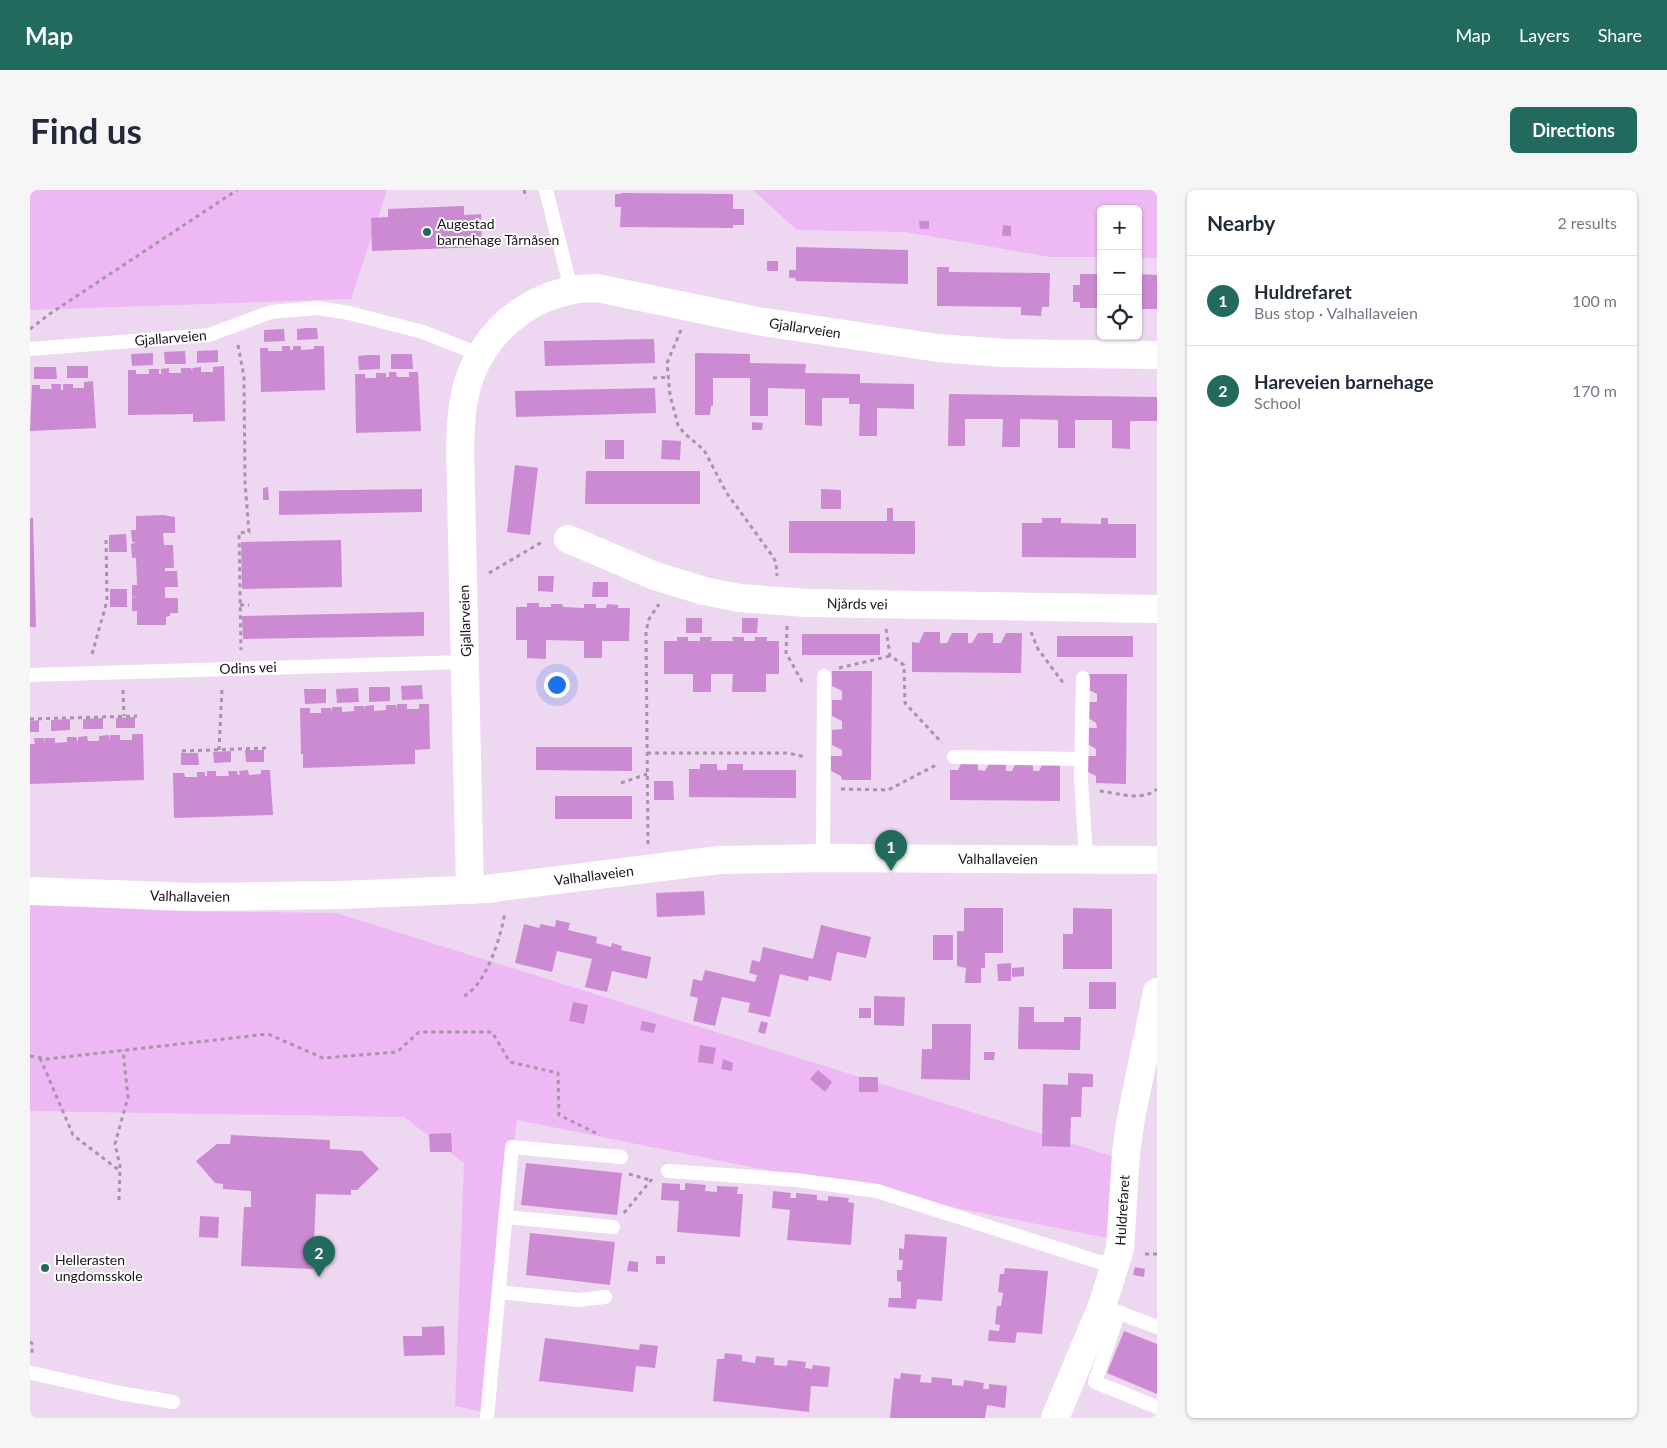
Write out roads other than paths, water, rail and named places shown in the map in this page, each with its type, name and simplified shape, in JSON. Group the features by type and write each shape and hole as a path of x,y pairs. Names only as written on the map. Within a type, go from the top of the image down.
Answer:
{"street":[{"name":"Gjallarveien","path":"470,890 461,426 466,393 481,355 504,324 521,311 553,294 572,289 608,289 757,321 938,348 1014,353 1157,355"},
{"name":"Njårds vei","path":"568,539 671,582 718,594 781,602 1157,609"},
{"name":"Valhallaveien","path":"30,890 194,898 340,896 470,890 531,884 690,862 823,858 1157,860"},
{"name":"Huldrefaret","path":"1055,1418 1110,1309 1115,1267 1122,1232 1126,1153 1146,1094 1157,992"}],"lane":[{"path":"546,190 572,289"},
{"name":"Gjallarveien","path":"30,349 196,337 218,333 251,318 280,310 302,308 333,310 423,332 481,355"},
{"name":"Odins vei","path":"30,675 466,662"},
{"path":"823,858 824,676"},
{"path":"1083,678 1081,759 1086,859"},
{"path":"954,757 1081,759"},
{"path":"486,1418 512,1147 621,1157"},
{"path":"668,1171 796,1180 878,1192 1115,1267"},
{"path":"506,1217 613,1227"},
{"path":"499,1292 578,1300 605,1297"},
{"path":"1157,1327 1110,1309 1095,1382 1157,1407"},
{"path":"32,1373 120,1393 173,1402"}],"place":[{"name":"Augestad barnehage Tårnåsen","path":"427,232"},
{"name":"Huldrefaret","path":"891,871"},
{"name":"Hellerasten ungdomsskole","path":"45,1268"},
{"name":"Hareveien barnehage","path":"319,1277"}]}
